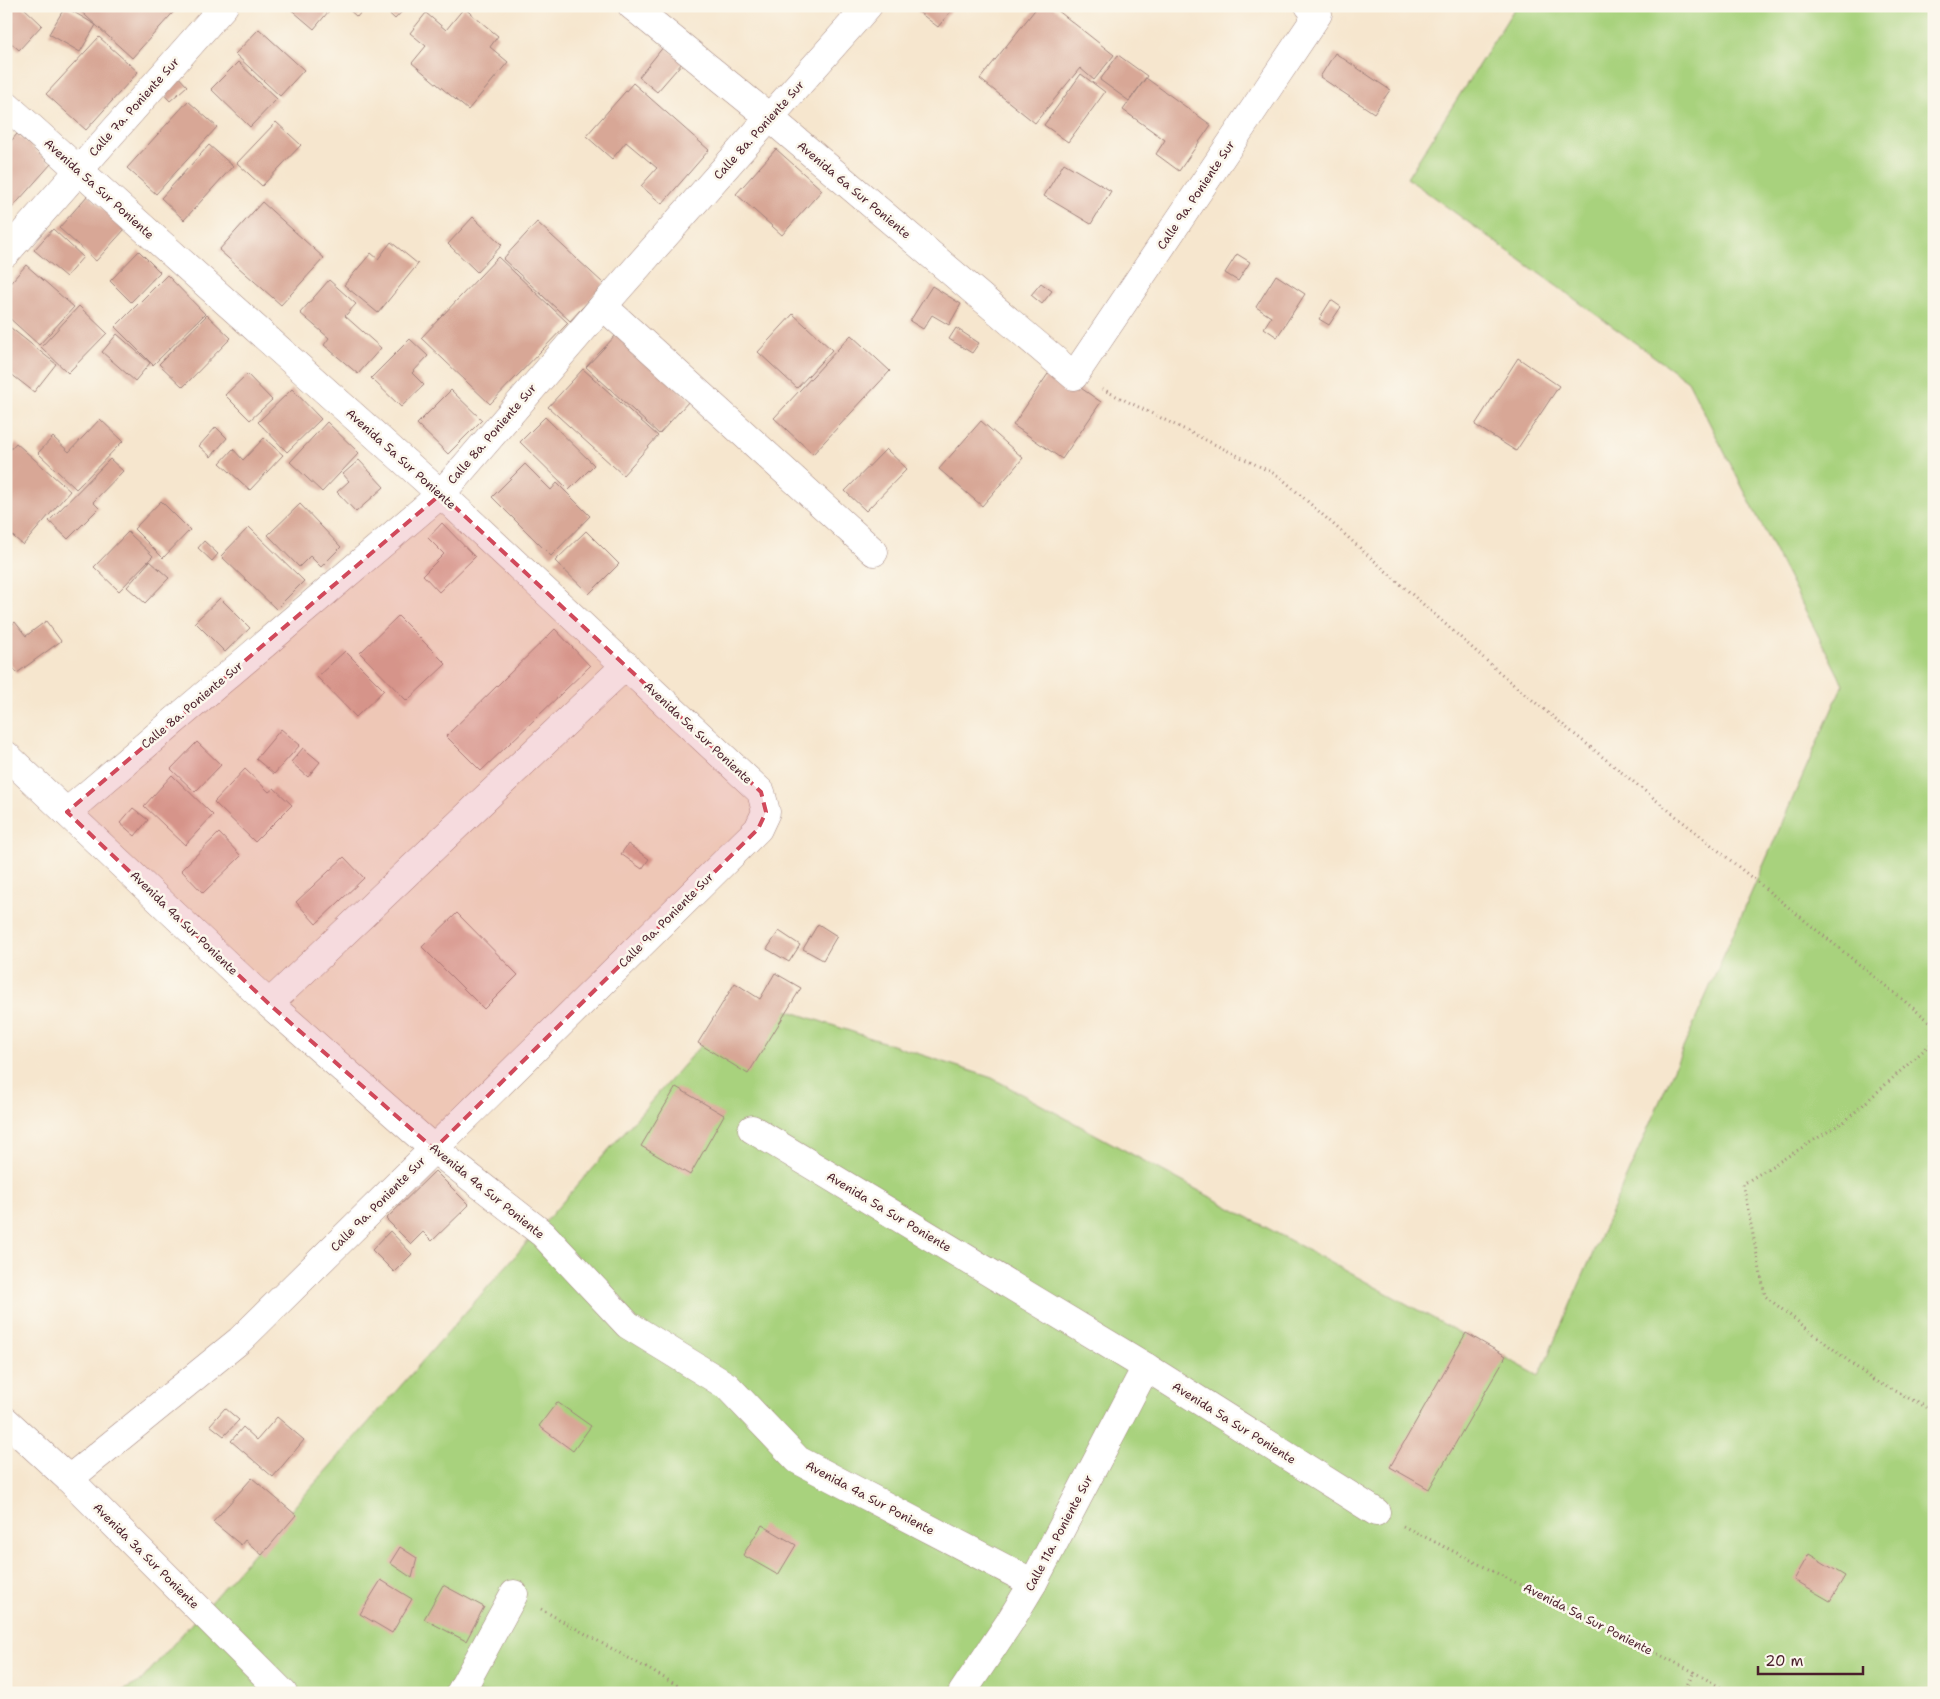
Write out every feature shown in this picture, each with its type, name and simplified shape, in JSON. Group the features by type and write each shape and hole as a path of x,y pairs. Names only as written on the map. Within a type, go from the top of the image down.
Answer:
{"street":[{"name":"Calle 7a. Poniente Sur","path":"6,253 224,6"},
{"name":"Avenida 6a Sur Poniente","path":"632,6 770,118 1074,376"},
{"name":"Calle 8a. Poniente Sur","path":"67,812 441,494 603,306 868,6"},
{"name":"Calle 9a. Poniente Sur","path":"1074,376 1314,10"},
{"name":"Avenida 5a Sur Poniente","path":"6,105 441,494 761,792 766,812 758,829"},
{"path":"603,306 874,552"},
{"path":"269,1004 626,666"},
{"name":"Avenida 4a Sur Poniente","path":"6,755 269,1004 434,1149 542,1234 628,1325 727,1386 798,1460 1033,1583"},
{"name":"Calle 9a. Poniente Sur","path":"69,1479 240,1340 758,829"},
{"name":"Avenida 5a Sur Poniente","path":"752,1129 1146,1367 1376,1512"},
{"name":"Calle 11a. Poniente Sur","path":"962,1693 1009,1623 1033,1583 1146,1367"},
{"name":"Avenida 3a Sur Poniente","path":"6,1421 69,1479 283,1693"},
{"path":"460,1693 514,1594"}],"path":[{"path":"1074,376 1279,476 1515,686 1934,1025"},
{"path":"1934,1041 1845,1121 1743,1184 1765,1296 1873,1380 1934,1411"},
{"name":"Avenida 5a Sur Poniente","path":"1376,1512 1694,1672 1730,1693"},
{"path":"514,1594 691,1693"},
{"path":"1682,1693 1694,1672"}],"highlighted area":[{"path":"441,494 761,792 766,812 758,829 434,1149 269,1004 67,812"}],"green space":[{"path":"1516,6 1934,6 1934,1693 118,1693 140,1682 744,996 992,1078 1539,1376 1843,684 1688,381 1407,178"}],"building":[{"path":"13,6 22,6 42,25 19,50 9,41 6,44 6,14"},
{"path":"75,6 179,6 132,58"},
{"path":"287,6 333,6 314,29"},
{"path":"345,6 366,6 357,17"},
{"path":"381,6 407,6 395,19"},
{"path":"911,6 955,6 938,27"},
{"path":"1038,6 1052,6 1114,55 1094,80 1080,68 1035,123 980,79"},
{"path":"65,7 96,25 80,52 49,34"},
{"path":"464,8 498,36 490,47 508,62 468,110 412,63 426,46 410,33 426,13 446,30"},
{"path":"259,29 304,70 280,96 235,54"},
{"path":"99,37 138,72 86,130 46,94"},
{"path":"664,46 683,62 657,92 639,77"},
{"path":"1335,53 1390,90 1374,113 1320,77"},
{"path":"1118,55 1147,76 1129,101 1100,80"},
{"path":"238,62 277,99 250,127 211,89"},
{"path":"175,73 187,86 170,101 158,88"},
{"path":"1081,74 1105,92 1068,142 1044,125"},
{"path":"1146,78 1211,125 1179,171 1156,154 1165,140 1123,110"},
{"path":"633,83 709,150 662,204 641,186 657,168 626,142 612,159 586,136"},
{"path":"188,101 217,127 156,194 127,168"},
{"path":"276,122 301,145 262,186 237,163"},
{"path":"17,134 51,164 11,209 6,205 6,147"},
{"path":"209,145 233,166 184,220 161,198"},
{"path":"776,149 822,190 782,235 736,194"},
{"path":"1064,163 1111,191 1091,224 1044,196"},
{"path":"88,195 125,229 96,261 59,228"},
{"path":"262,202 324,258 281,305 219,250"},
{"path":"473,217 502,245 477,272 448,244"},
{"path":"537,222 604,284 570,321 503,259"},
{"path":"53,229 83,257 66,277 34,250"},
{"path":"391,242 418,264 378,313 344,285 371,253 378,259"},
{"path":"139,251 160,272 131,302 110,281"},
{"path":"1237,254 1250,262 1238,281 1225,273"},
{"path":"498,257 568,323 490,404 421,338"},
{"path":"26,265 74,307 39,345 6,315 6,288"},
{"path":"167,275 205,314 153,365 115,327"},
{"path":"1276,275 1305,294 1277,337 1264,328 1271,317 1256,307"},
{"path":"329,280 356,304 345,316 381,348 358,374 324,345 329,338 300,313"},
{"path":"1041,283 1052,291 1042,304 1031,295"},
{"path":"932,286 961,304 949,325 932,315 923,329 910,321"},
{"path":"1331,300 1341,307 1329,325 1319,319"},
{"path":"79,306 107,333 68,373 41,347"},
{"path":"793,314 832,350 797,388 758,352"},
{"path":"207,315 231,338 183,387 159,364"},
{"path":"6,324 56,364 34,392 6,370"},
{"path":"956,328 979,343 972,353 949,339"},
{"path":"618,333 690,400 659,434 586,367"},
{"path":"117,334 150,363 135,381 102,352"},
{"path":"851,335 890,371 813,454 774,418"},
{"path":"410,339 428,356 412,373 424,385 401,407 371,378"},
{"path":"1518,358 1559,386 1516,451 1475,425"},
{"path":"1052,368 1101,402 1062,459 1013,425"},
{"path":"583,369 658,436 623,475 548,407"},
{"path":"247,374 272,400 250,420 225,395"},
{"path":"292,389 321,419 287,452 258,422"},
{"path":"451,390 482,420 448,454 417,424"},
{"path":"545,417 594,465 569,490 520,442"},
{"path":"100,419 123,441 76,489 38,453 53,437 69,452"},
{"path":"981,421 1023,458 982,506 939,469"},
{"path":"327,422 359,453 322,492 290,462"},
{"path":"216,427 227,438 211,457 199,446"},
{"path":"264,438 283,455 250,490 220,463 233,449 243,460"},
{"path":"16,443 70,491 23,545 6,530 6,454"},
{"path":"886,449 907,469 866,511 845,491"},
{"path":"110,459 123,471 93,502 99,508 68,539 49,521"},
{"path":"359,460 384,487 356,512 337,492 349,481 343,474"},
{"path":"525,464 551,490 557,483 590,516 551,556 492,497"},
{"path":"161,501 190,530 163,558 134,529"},
{"path":"300,504 341,547 321,567 310,556 299,567 268,535"},
{"path":"442,523 475,557 439,592 423,575 444,554 428,538"},
{"path":"249,527 304,581 276,609 221,556"},
{"path":"586,531 619,564 589,594 555,561"},
{"path":"128,532 153,556 119,591 94,567"},
{"path":"204,541 218,554 212,561 198,548"},
{"path":"150,561 169,578 145,603 127,587"},
{"path":"220,598 250,628 225,652 195,622"},
{"path":"398,616 446,664 407,701 360,653"},
{"path":"46,621 61,641 17,673 6,659 6,629 15,622 26,636"},
{"path":"555,629 590,666 481,771 446,736"},
{"path":"345,651 384,690 356,717 317,677"},
{"path":"6,670 11,676 6,680"},
{"path":"281,729 300,745 274,774 256,759"},
{"path":"197,742 221,765 195,792 171,769"},
{"path":"303,748 320,762 308,777 291,762"},
{"path":"245,769 269,792 274,788 292,805 255,842 214,802"},
{"path":"172,775 213,815 185,845 144,806"},
{"path":"133,808 148,820 135,836 120,823"},
{"path":"219,833 241,856 203,893 181,870"},
{"path":"628,844 649,859 642,869 621,854"},
{"path":"344,857 364,878 316,924 296,902"},
{"path":"457,913 518,975 484,1009 422,947"},
{"path":"818,924 837,936 823,960 803,949"},
{"path":"779,931 800,945 789,962 767,949"},
{"path":"775,973 801,988 748,1074 698,1043 735,983 760,999"},
{"path":"676,1087 724,1115 690,1175 641,1146"},
{"path":"435,1171 469,1205 432,1241 423,1232 411,1244 386,1219"},
{"path":"390,1231 412,1254 394,1272 372,1250"},
{"path":"1466,1333 1506,1356 1429,1489 1390,1467"},
{"path":"557,1402 591,1426 573,1451 539,1426"},
{"path":"225,1408 239,1420 224,1436 210,1425"},
{"path":"277,1417 304,1440 273,1477 231,1441 243,1427 257,1440"},
{"path":"252,1478 296,1515 262,1555 245,1540 241,1545 213,1522"},
{"path":"762,1525 796,1545 778,1575 743,1555"},
{"path":"400,1547 417,1558 412,1578 390,1563"},
{"path":"1809,1554 1845,1576 1830,1601 1794,1580"},
{"path":"381,1580 412,1599 392,1633 360,1614"},
{"path":"443,1585 484,1607 466,1641 424,1619"}]}
